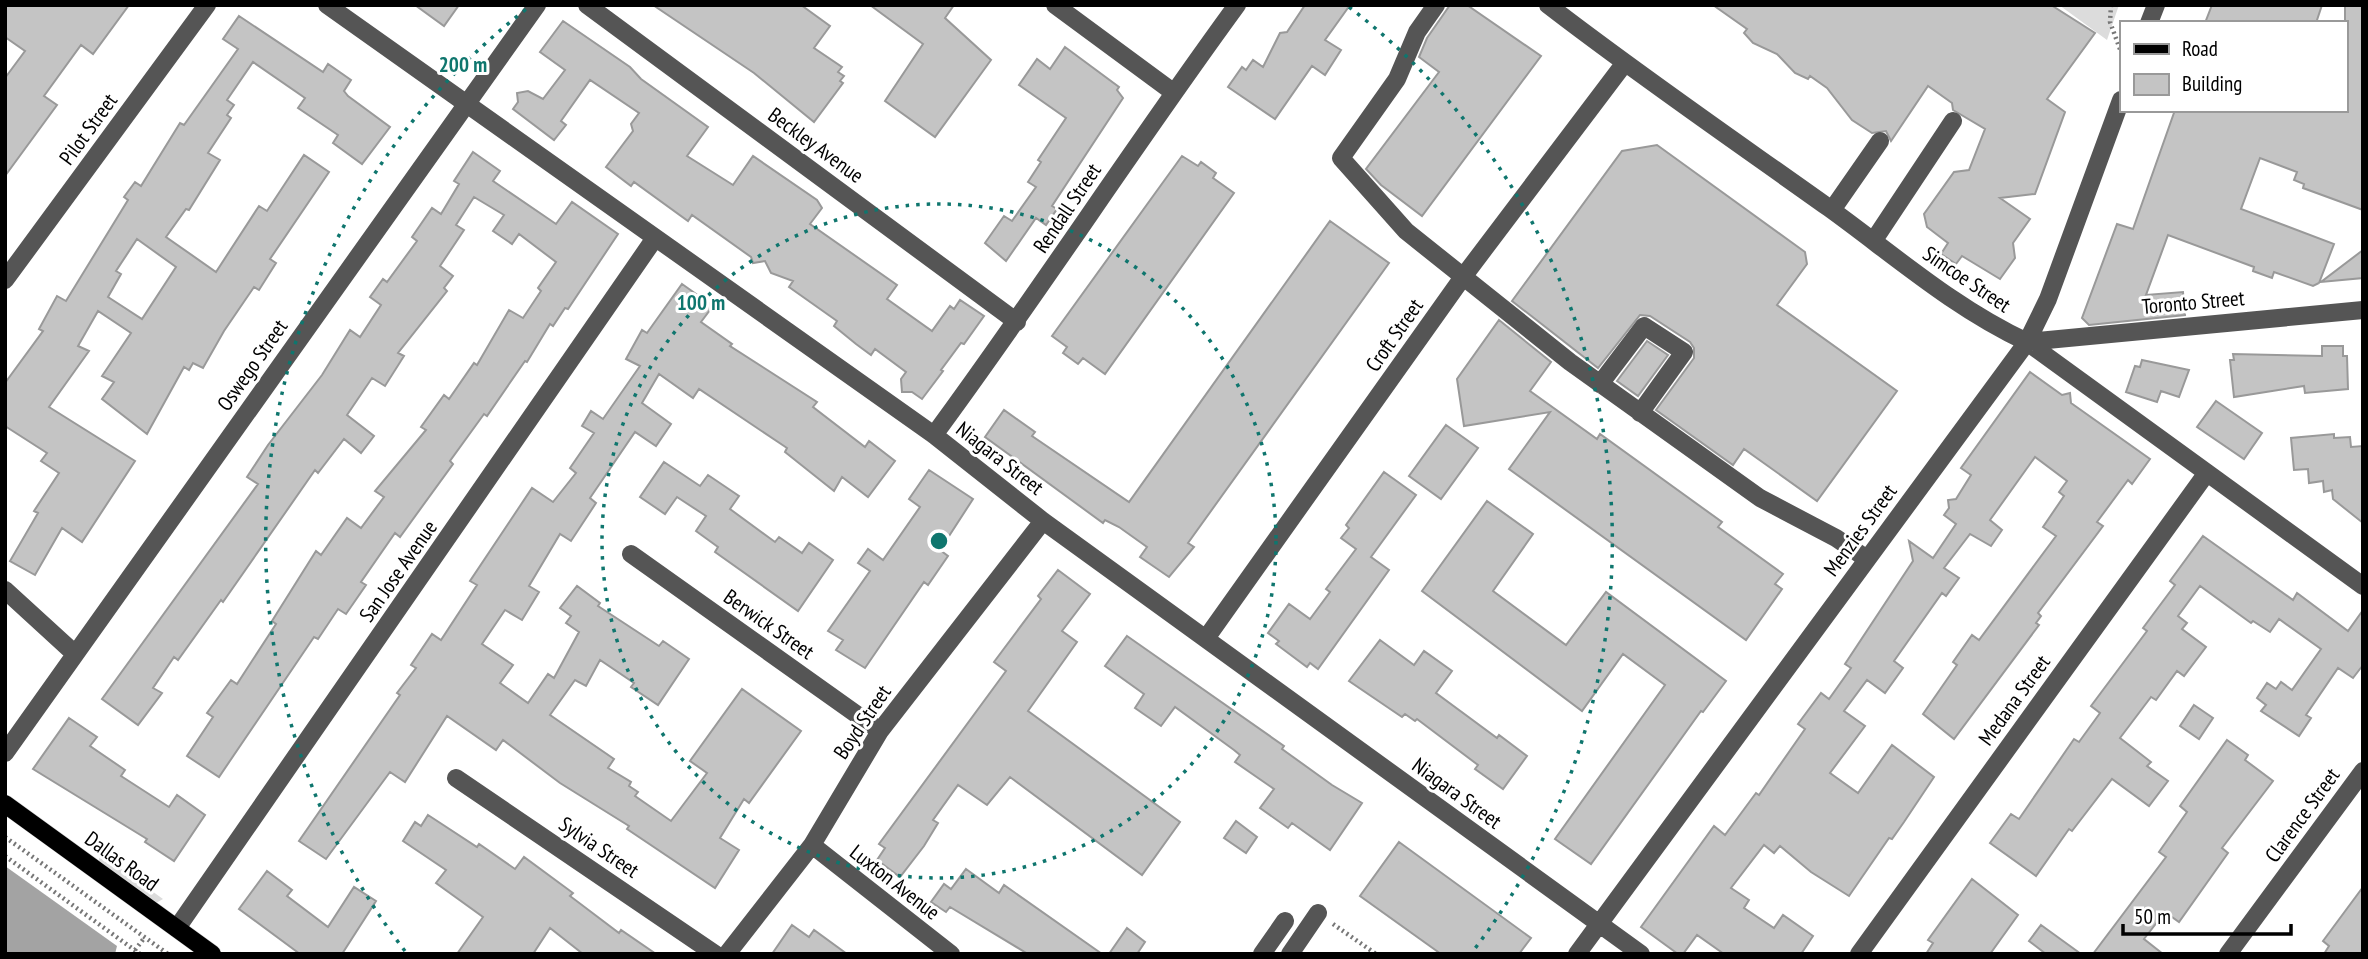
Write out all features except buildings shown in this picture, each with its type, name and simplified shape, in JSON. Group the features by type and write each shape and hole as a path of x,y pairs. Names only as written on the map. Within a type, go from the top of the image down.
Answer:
{"main road":[{"name":"Dallas Road","path":"5,804 212,954"}],"street":[{"name":"Pilot Street","path":"5,280 207,5"},
{"name":"Niagara Street","path":"327,5 934,435 1043,521 1207,637 1641,954"},
{"name":"Oswego Street","path":"5,753 537,5"},
{"name":"Beckley Avenue","path":"587,5 1017,322"},
{"path":"1055,5 1173,92"},
{"name":"Rendall Street","path":"934,435 1017,322 1173,92 1237,5"},
{"path":"1436,5 1417,32 1397,79 1341,158 1406,231 1600,384 1760,498 1836,538 1867,559"},
{"name":"Simcoe Street","path":"1548,5 1625,64 1874,240 1956,303 1986,323 2027,342 2363,586"},
{"name":"Croft Street","path":"1207,637 1463,277 1625,64"},
{"name":"Menzies Street","path":"1577,954 2027,342 2048,299 2120,103"},
{"path":"1874,240 1953,121"},
{"path":"1832,211 1880,141"},
{"name":"San Jose Avenue","path":"177,928 655,238"},
{"name":"Toronto Street","path":"2027,342 2363,310"},
{"path":"1600,384 1644,326 1684,352 1640,413"},
{"name":"Medana Street","path":"1859,954 2206,474"},
{"name":"Boyd Street","path":"727,954 812,845 880,731 1043,521"},
{"name":"Berwick Street","path":"631,554 880,731"},
{"path":"5,590 74,653"},
{"name":"Clarence Street","path":"2228,954 2363,771"},
{"name":"Sylvia Street","path":"456,778 715,954"},
{"name":"Luxton Avenue","path":"812,845 951,954"},
{"path":"1290,954 1318,913"},
{"path":"1262,954 1285,921"}],"path":[{"path":"2110,5 2110,22 2120,49"},
{"path":"5,837 167,954"},
{"path":"5,856 138,952 150,930"},
{"path":"1318,913 1376,954"}],"shaded area":[{"path":"2059,5 2119,5 2107,40"},
{"path":"99,853 163,899 156,903 99,861"},
{"path":"5,866 117,946 115,954 5,954"}]}
